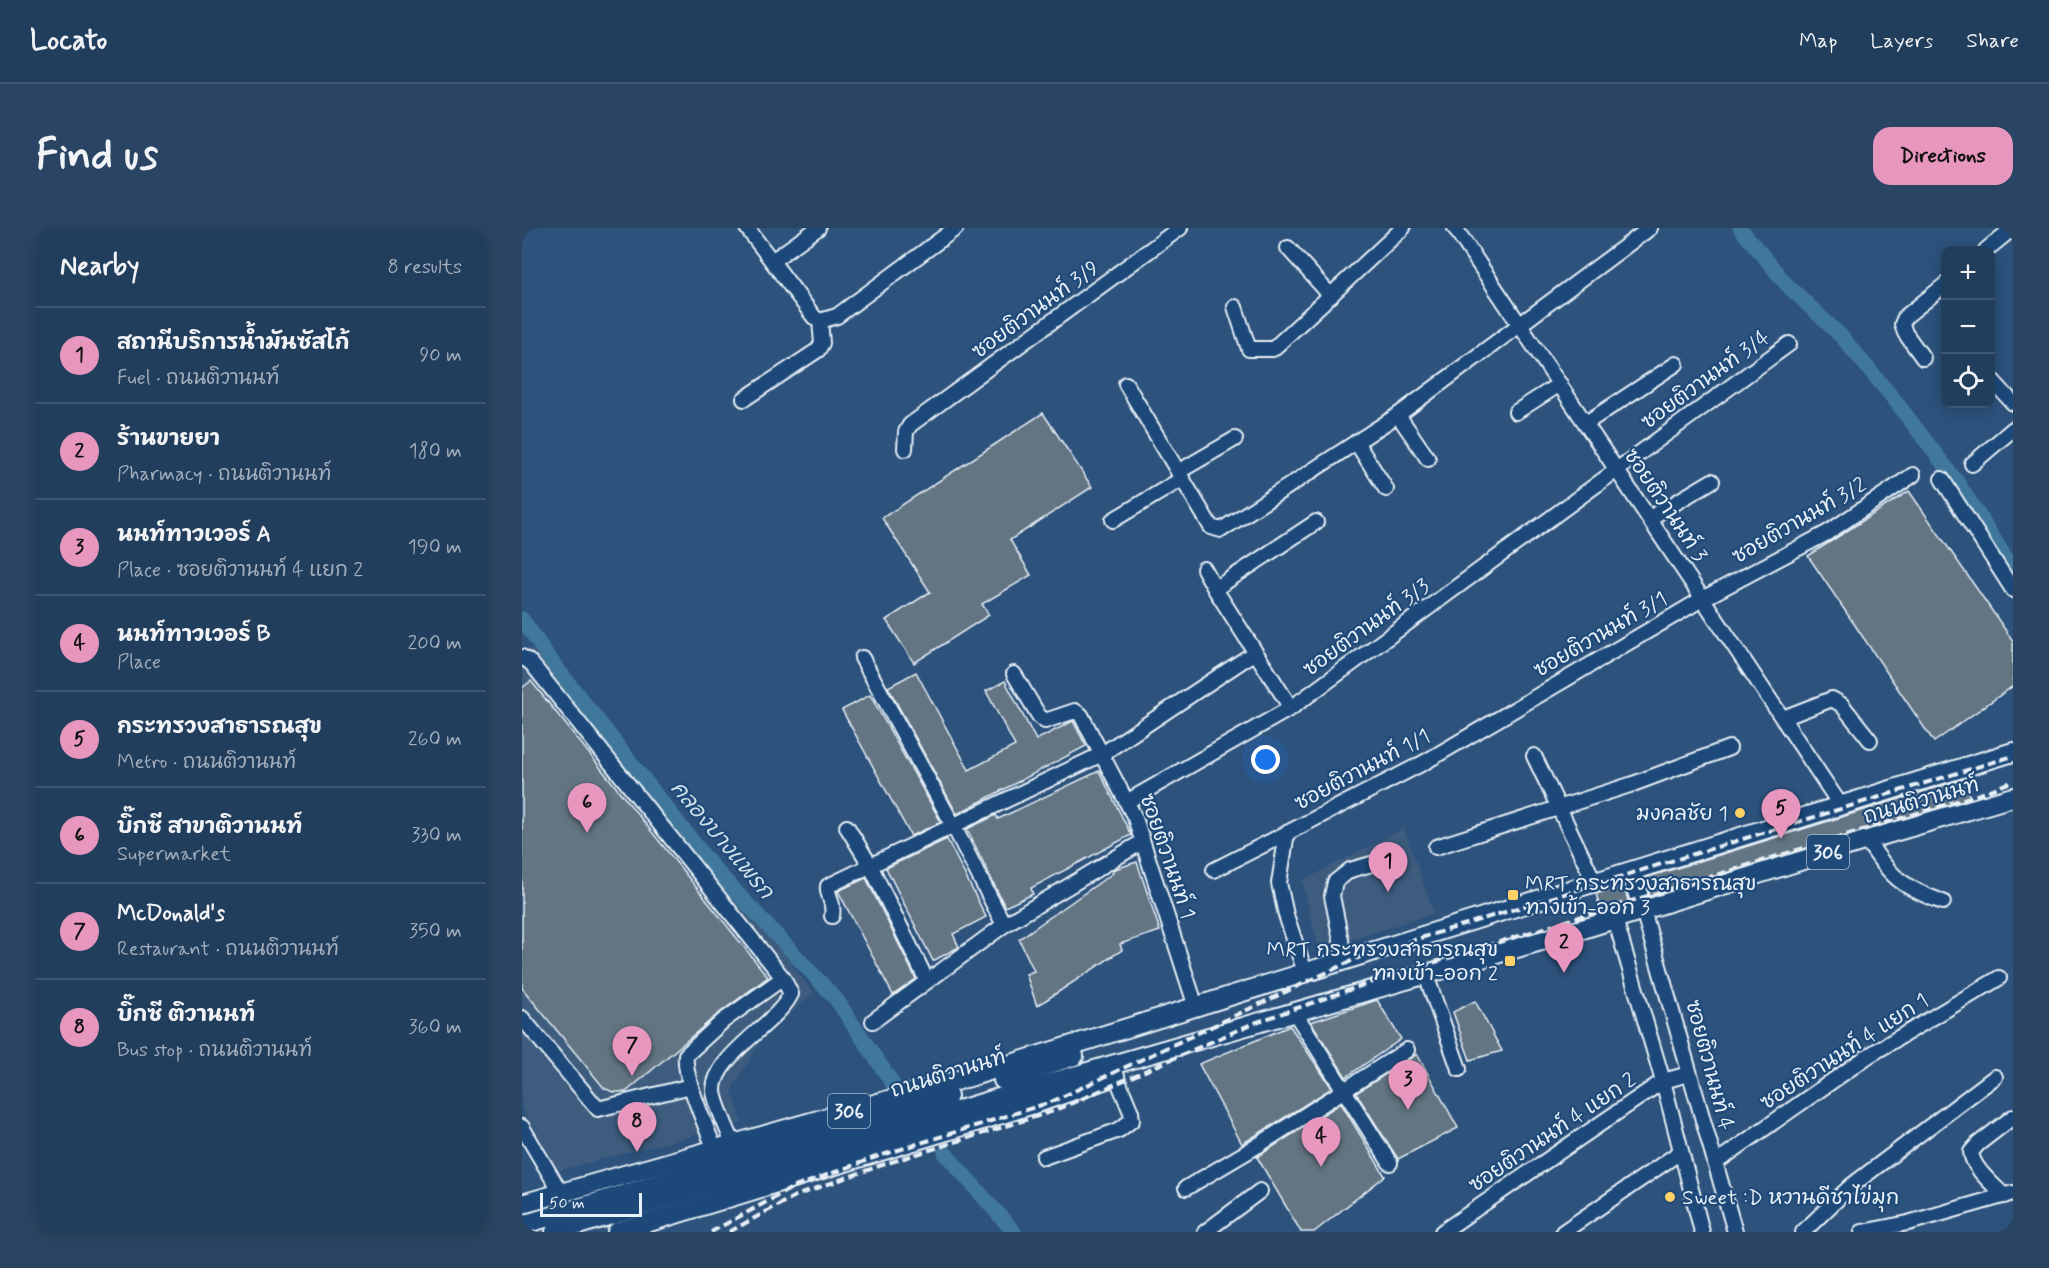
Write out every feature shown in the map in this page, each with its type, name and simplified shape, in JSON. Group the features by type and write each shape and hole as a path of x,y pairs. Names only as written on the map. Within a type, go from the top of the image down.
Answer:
{"main road":[{"name":"ถนนติวานนท์","path":"522,1204 973,1076 2013,752"},
{"name":"ถนนติวานนท์","path":"522,1225 1153,1055 1615,919 2013,797"},
{"path":"1631,872 1643,910"},
{"name":"ถนนติวานนท์","path":"555,1232 757,1162 1047,1067 1176,1014"},
{"name":"ถนนติวานนท์","path":"617,1232 1034,1104 1116,1076 1153,1055"}],"street":[{"path":"747,228 814,317 820,321"},
{"path":"772,261 818,228"},
{"path":"820,321 837,316 956,228"},
{"name":"ซอยติวานนท์ 3/9","path":"905,450 906,432 914,422 1180,228"},
{"path":"1235,307 1249,349 1273,350 1403,228"},
{"name":"ซอยติวานนท์ 3","path":"1455,228 1841,806"},
{"path":"1126,384 1211,527 1221,530 1398,415 1650,228"},
{"path":"1991,246 2013,228"},
{"path":"1288,248 1330,296"},
{"path":"1923,358 1905,333 1902,324 1905,317 1941,288"},
{"path":"744,399 818,350 822,343 820,321"},
{"name":"ซอยติวานนท์ 3/4","path":"1617,469 1789,344"},
{"path":"1586,423 1676,363"},
{"path":"1995,383 2013,402"},
{"path":"1516,412 1560,384"},
{"path":"1398,415 1428,459"},
{"path":"1972,464 2013,429"},
{"path":"1113,520 1235,439"},
{"path":"1356,442 1386,489"},
{"name":"ซอยติวานนท์ 3/3","path":"1128,801 1291,708 1617,469"},
{"name":"ซอยติวานนท์ 3/2","path":"1704,598 1827,533 1913,475"},
{"path":"1942,479 2013,590"},
{"path":"1650,518 1712,481"},
{"path":"1215,589 1316,522"},
{"path":"1204,568 1254,653 1291,708"},
{"name":"ซอยติวานนท์ 3/1","path":"1518,705 1704,598"},
{"path":"832,916 834,906 827,892 828,886 1102,754 1254,653"},
{"path":"522,657 531,663 783,978 791,994 785,1007 747,1039 717,1076 714,1091 733,1143"},
{"path":"862,658 953,825 1004,925"},
{"name":"ซอยติวานนท์ 1","path":"1014,674 1039,716 1045,721 1075,711 1082,715 1128,801 1196,1007"},
{"path":"1783,718 1832,699 1842,705 1870,740"},
{"name":"ซอยติวานนท์ 1/1","path":"1305,972 1286,915 1279,883 1287,832 1425,762 1518,705"},
{"path":"1436,847 1633,784 1729,748"},
{"path":"1534,756 1595,883"},
{"path":"847,827 870,865 927,981"},
{"path":"1214,870 1287,832"},
{"path":"1867,840 1886,870 1916,893 1943,903"},
{"path":"873,1021 1004,925 1142,842"},
{"path":"1345,960 1332,896 1335,882 1350,870 1375,862"},
{"name":"ซอยติวานนท์ 4","path":"1643,910 1651,929 1734,1232"},
{"path":"1615,919 1663,1082 1679,1152 1702,1232"},
{"path":"1426,975 1459,1069"},
{"path":"714,1148 691,1086 685,1064 686,1055 723,1021 783,978"},
{"name":"ซอยติวานนท์ 4 แยก 1","path":"1715,1163 1868,1056 1999,978"},
{"path":"1295,1013 1390,1163"},
{"path":"522,1018 598,1108 691,1086"},
{"path":"1186,1188 1407,1050"},
{"name":"ซอยติวานนท์ 4 แยก 2","path":"1442,1232 1663,1082 1689,1074"},
{"path":"1044,1157 1119,1130 1132,1120 1116,1076"},
{"path":"1803,1232 1851,1186 1995,1077"},
{"path":"2009,1195 1979,1168 1971,1152 2013,1117"},
{"path":"522,1127 561,1193"},
{"path":"1563,1232 1679,1152"},
{"path":"1205,1232 1260,1191"},
{"path":"1862,1232 1908,1223 2009,1195"}],"shaded area":[{"path":"522,648 534,649 581,694 814,993 765,1034 732,1089 742,1123 557,1171 522,1108"},
{"path":"1404,828 1434,913 1319,950 1302,881"}],"building":[{"path":"1043,413 1092,487 1010,540 1031,575 982,604 989,615 914,663 886,620 930,592 882,518"},
{"path":"1909,491 2013,641 2013,686 1934,742 1808,556"},
{"path":"916,672 969,770 1015,746 986,691 1005,681 1036,740 1073,721 1086,746 957,814 888,687"},
{"path":"531,681 768,977 718,1014 626,1092 613,1092 604,1088 522,988 522,688"},
{"path":"870,695 941,822 911,836 842,710"},
{"path":"1099,771 1131,835 1031,888 1033,894 1005,907 967,829 996,815 998,819"},
{"path":"1964,779 1970,798 1650,896 1645,878"},
{"path":"947,839 986,917 953,934 959,947 933,961 886,868"},
{"path":"1137,862 1160,931 1120,944 1122,950 1037,1006 1026,974 1034,971 1019,939 1113,873 1112,870"},
{"path":"866,878 916,979 893,995 838,891"},
{"path":"1623,885 1629,903 1601,911 1596,894"},
{"path":"1377,1000 1401,1039 1346,1077 1311,1022"},
{"path":"1475,1001 1502,1051 1470,1060 1453,1012"},
{"path":"1290,1026 1332,1088 1242,1144 1199,1064"},
{"path":"1417,1054 1458,1128 1398,1159 1356,1093"},
{"path":"1341,1103 1385,1176 1314,1232 1301,1232 1257,1157"}],"waterway":[{"path":"1740,228 1787,285 1841,336 1893,398 1958,483 2013,569"},
{"name":"คลองบางแพรก","path":"522,619 552,662 712,866 836,999 893,1084"},
{"name":"คลองบางแพรก","path":"945,1153 1014,1232"}],"railway":[{"path":"711,1232 792,1188 876,1157 1051,1102 1362,956 2013,756"},
{"path":"729,1232 795,1196 879,1166 1054,1111 1254,1023 1372,982 1983,793 2013,781"}],"place":[{"name":"มงคลชัย 1","path":"1740,813"},
{"name":"บิ๊กซี สาขาติวานนท์","path":"587,833"},
{"name":"กระทรวงสาธารณสุข","path":"1781,839"},
{"name":"สถานีบริการน้ำมันซัสโก้","path":"1388,892"},
{"name":"MRT กระทรวงสาธารณสุข ทางเข้า-ออก 3","path":"1513,895"},
{"name":"MRT กระทรวงสาธารณสุข ทางเข้า-ออก 2","path":"1510,961"},
{"name":"ร้านขายยา","path":"1564,973"},
{"name":"McDonald's","path":"632,1076"},
{"name":"นนท์ทาวเวอร์ A","path":"1408,1110"},
{"name":"บิ๊กซี ติวานนท์","path":"637,1152"},
{"name":"นนท์ทาวเวอร์ B","path":"1321,1167"},
{"name":"Sweet :D หวานดีชาไข่มุก","path":"1670,1197"}]}
